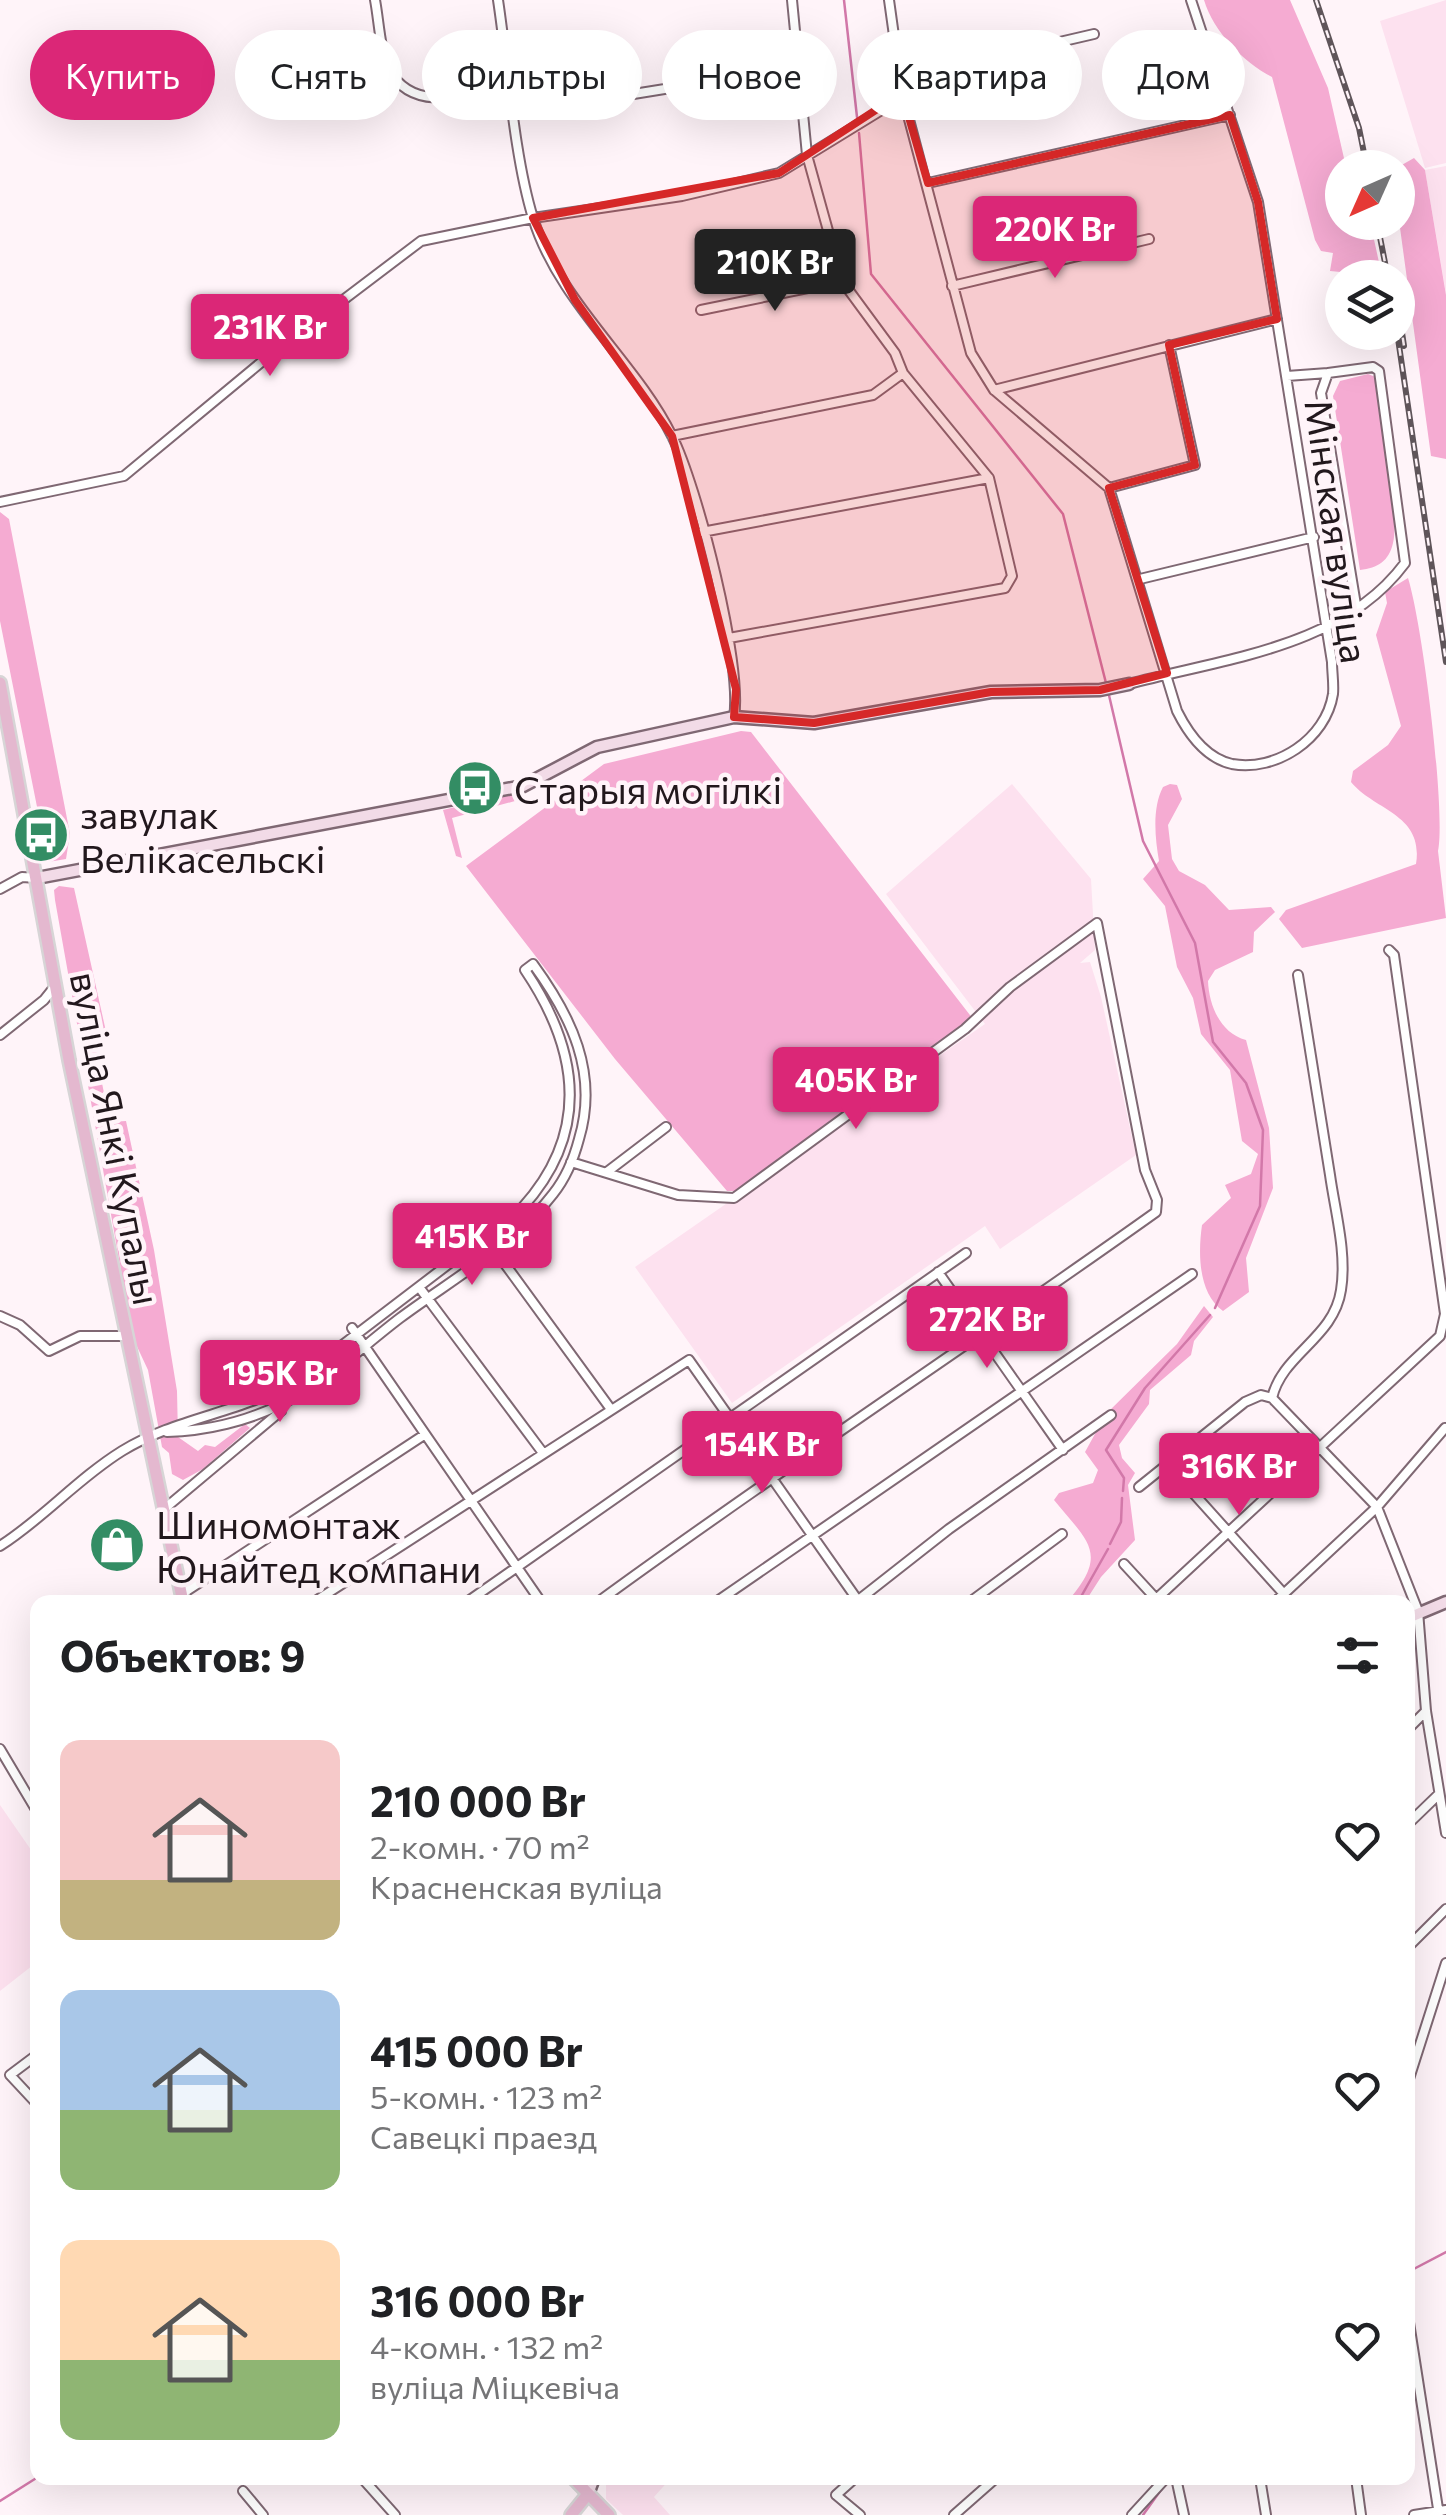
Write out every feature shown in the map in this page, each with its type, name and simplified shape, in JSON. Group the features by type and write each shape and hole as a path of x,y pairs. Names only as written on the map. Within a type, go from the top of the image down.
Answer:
{"main road":[{"name":"вуліца Янкі Купалы","path":"0,683 125,1336 181,1595"},
{"path":"580,2485 609,2515"},
{"path":"571,2515 588,2494"}],"street":[{"path":"375,0 389,70 406,87 422,96"},
{"path":"498,0 503,30"},
{"path":"792,0 796,30"},
{"path":"889,0 893,30"},
{"name":"Мінская вуліца","path":"1191,0 1201,30"},
{"path":"1082,37 1094,34"},
{"path":"517,120 533,218 574,300 672,436 729,638 736,688 734,716"},
{"path":"729,638 1005,588 1012,576 989,478 903,373 895,352 842,280 808,155 805,120"},
{"path":"0,502 124,476 397,256 421,242 533,218 682,196 779,173 866,120"},
{"path":"910,120 971,353 994,390 1108,488 1167,674"},
{"path":"928,183 1204,120"},
{"name":"Мінская вуліца","path":"1167,674 1189,735 1229,764 1278,760 1306,742 1324,719 1333,694 1314,537 1258,202 1232,120"},
{"path":"952,286 1149,239"},
{"path":"701,310 842,280"},
{"path":"994,390 1277,319"},
{"path":"1108,488 1195,465 1169,346"},
{"path":"0,889 22,877 37,878 524,786 597,746 734,716 814,723 992,692 1100,690 1324,630 1358,611 1405,563 1400,518 1378,368 1287,376"},
{"path":"672,436 873,394 903,373"},
{"path":"1328,373 1320,393 1358,611"},
{"path":"702,532 989,478"},
{"path":"1140,579 1314,537"},
{"path":"571,1162 678,1194 734,1198 965,1030 1010,987 1097,923 1156,1212 984,1335 770,1476 608,1595"},
{"path":"1163,1595 1440,1336 1445,1314 1394,956 1389,950"},
{"path":"0,1546 40,1520 54,1503 123,1450 274,1393 522,1208 544,1182 557,1158 570,1101 562,1034 525,970 532,964 568,1014 578,1041 585,1108 571,1162 554,1193 494,1249 280,1408 162,1510"},
{"path":"1272,1398 1285,1368 1306,1350 1333,1316 1341,1290 1340,1243 1298,976"},
{"path":"0,1035 44,1000 57,983"},
{"path":"607,1172 666,1127"},
{"path":"494,1249 610,1408"},
{"path":"478,1595 966,1254"},
{"path":"938,1272 1064,1450"},
{"path":"726,1595 1192,1274"},
{"path":"420,1287 543,1453"},
{"path":"0,1316 20,1325 49,1351 80,1336 125,1336"},
{"path":"355,1331 536,1595"},
{"path":"325,1595 682,1360 689,1360 853,1595"},
{"path":"268,1382 280,1408"},
{"path":"1139,1487 1245,1402 1260,1395 1272,1398 1377,1507 1407,1595"},
{"path":"167,1432 197,1432 280,1408"},
{"path":"867,1595 949,1529 1112,1415"},
{"path":"1168,1465 1284,1594 1377,1507 1445,1428"},
{"path":"186,1595 424,1435"},
{"path":"979,1595 1062,1534"},
{"path":"1124,1564 1150,1595"},
{"path":"1415,1613 1446,1602"},
{"path":"1415,1629 1446,1834"},
{"path":"1415,1722 1426,1711"},
{"path":"0,1750 30,1800"},
{"path":"1415,1817 1438,1796"},
{"path":"1415,1940 1446,1909"},
{"path":"1415,2060 1446,1963"},
{"path":"0,2083 30,2060"},
{"path":"10,2075 30,2096"},
{"path":"1414,2515 1441,2512 1415,2358"},
{"path":"368,2485 395,2515"},
{"path":"588,2494 591,2485"},
{"path":"847,2485 836,2495 860,2515"},
{"path":"954,2515 988,2485"},
{"path":"1132,2515 1160,2485"},
{"path":"1178,2485 1184,2515"},
{"path":"1261,2485 1266,2515"},
{"path":"1357,2485 1361,2515"},
{"path":"243,2490 263,2515"}],"highlighted area":[{"path":"902,93 928,183 1230,115 1258,202 1277,319 1169,345 1195,465 1109,488 1167,673 1100,690 991,692 814,723 734,717 736,689 672,436 575,300 533,218 779,173"}],"shaded area":[{"path":"1204,0 1290,0 1328,88 1342,150 1325,150 1325,240 1374,240 1378,260 1332,260 1333,253 1321,251 1272,77 1245,58 1245,30 1219,30"},
{"path":"1446,0 1446,163 1425,168 1380,21"},
{"path":"1415,159 1425,170 1446,295 1446,459 1431,456 1415,338 1415,260 1404,260 1402,240 1415,240"},
{"path":"1446,166 1446,294 1425,170"},
{"path":"1368,374 1378,378 1395,529 1386,559 1360,570 1333,396 1340,381"},
{"path":"0,512 9,519 70,834 66,859 48,862 0,621"},
{"path":"1408,578 1432,718 1439,799 1438,851 1446,918 1302,948 1279,919 1286,910 1416,864 1413,834 1396,815 1351,782 1353,771 1388,745 1401,726 1376,635 1387,603 1385,592"},
{"path":"741,731 751,732 973,1019 738,1191 727,1191 615,1059 466,866 604,764"},
{"path":"1012,784 1091,879 1095,950 1080,963 1090,962 1101,997 1136,1155 1000,1249 985,1226 732,1403 635,1267 985,1024 886,894"},
{"path":"1177,785 1182,799 1168,825 1172,859 1179,871 1205,885 1229,910 1271,907 1275,912 1254,932 1253,952 1215,970 1208,981 1223,1025 1246,1040 1269,1128 1273,1188 1246,1258 1249,1292 1223,1311 1204,1283 1200,1260 1202,1225 1231,1198 1225,1185 1251,1174 1258,1154 1242,1141 1230,1070 1201,1034 1193,998 1177,967 1165,906 1143,879 1159,861 1157,804 1163,787"},
{"path":"511,793 515,801 452,818 462,858 456,856 443,810"},
{"path":"59,886 74,888 107,1036 96,1054 110,1122 126,1121 154,1250 177,1391 178,1437 198,1451 205,1445 215,1447 245,1424 250,1428 203,1469 183,1480 172,1474 169,1453 162,1447 148,1370 133,1338 55,900 54,890"},
{"path":"1204,1306 1213,1317 1194,1341 1191,1355 1150,1390 1149,1404 1119,1445 1122,1458 1135,1473 1128,1485 1135,1540 1089,1595 1072,1595 1088,1571 1089,1548 1054,1500 1059,1493 1093,1483 1098,1470 1085,1452 1106,1414 1177,1344"},
{"path":"0,1805 30,1848 30,1967 0,1991"},
{"path":"606,2485 665,2485 654,2497 670,2515 623,2515 606,2499"}],"waterway":[{"path":"844,0 857,117"},
{"path":"859,133 871,274 1063,514 1106,683"},
{"path":"1108,691 1143,841 1195,943 1213,1042 1246,1083 1263,1130 1260,1206 1215,1308"},
{"path":"1123,1491 1124,1478 1106,1450 1145,1388 1210,1315"},
{"path":"1110,1544 1121,1522 1122,1498"},
{"path":"1082,1595 1108,1549"},
{"path":"1415,2268 1446,2252"},
{"path":"0,2501 30,2482"},
{"path":"1143,2515 1163,2487"}],"railway":[{"path":"1316,0 1363,150"},
{"path":"1381,240 1384,260"},
{"path":"1400,350 1446,662"}],"place":[{"name":"Старыя могілкі","path":"475,788"},
{"name":"завулак Велікасельскі","path":"41,835"},
{"name":"Шиномонтаж Юнайтед компани","path":"117,1545"}]}
